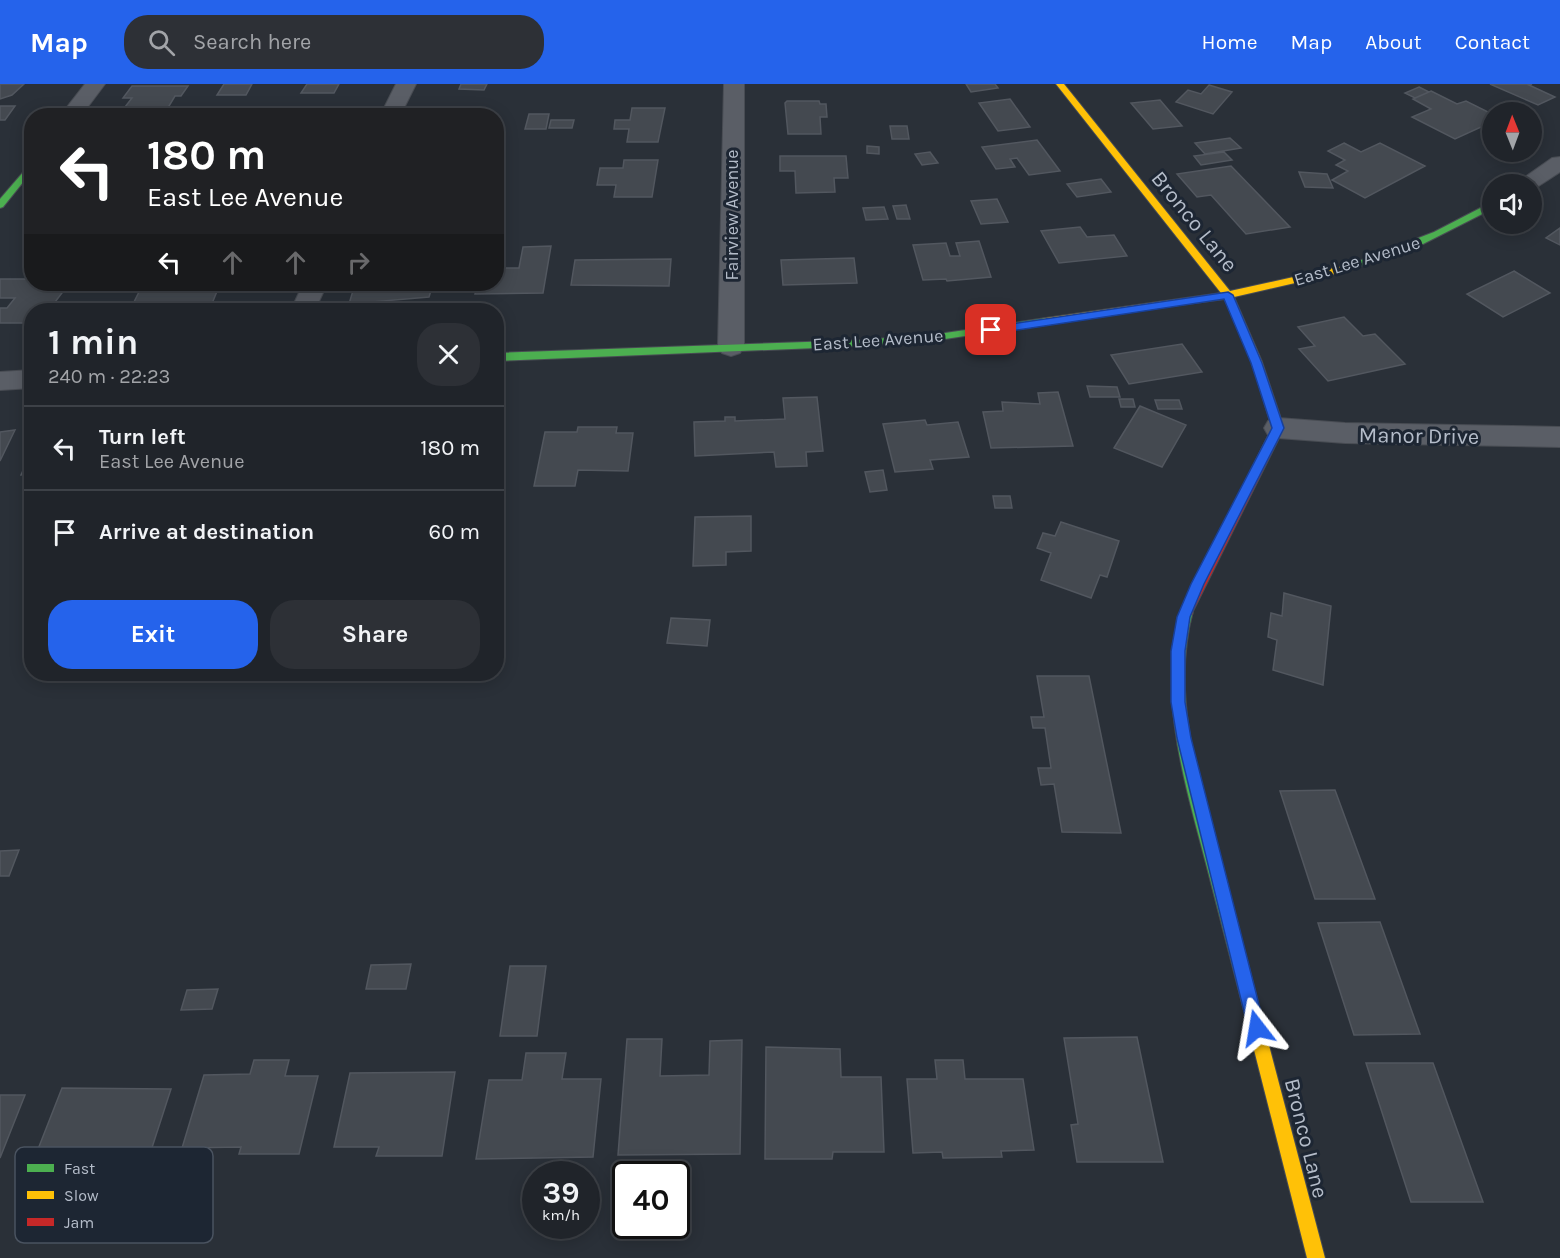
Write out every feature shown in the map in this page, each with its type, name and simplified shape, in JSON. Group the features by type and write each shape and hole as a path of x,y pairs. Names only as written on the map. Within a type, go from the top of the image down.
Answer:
{"street":[{"path":"76,108 95,84"},
{"path":"394,108 406,84"},
{"name":"Fairview Avenue","path":"730,346 734,84"},
{"name":"Bronco Lane","path":"1060,84 1228,295 1257,363 1278,428 1198,584 1184,617 1178,651 1178,702 1197,798 1316,1258"},
{"path":"1542,174 1560,163"},
{"path":"0,205 24,175"},
{"name":"East Lee Avenue","path":"504,357 730,346 864,343 945,336 1228,295 1328,274 1400,251 1450,230 1482,211"},
{"path":"0,381 24,380"},
{"name":"Manor Drive","path":"1278,428 1345,434 1560,437"}],"building":[{"path":"0,84 24,84 12,95 0,99"},
{"path":"224,84 252,84 246,95 217,95"},
{"path":"307,84 339,84 334,93 301,93"},
{"path":"461,84 487,84 484,90 459,89"},
{"path":"966,84 995,84 998,88 971,92"},
{"path":"1490,84 1532,84 1529,85 1555,97 1542,103 1531,102"},
{"path":"1209,85 1232,92 1213,114 1176,102 1188,90 1201,94"},
{"path":"132,86 188,86 181,96 175,96 168,108 124,108 132,98 123,98"},
{"path":"1419,87 1429,92 1415,98 1405,93"},
{"path":"1431,91 1457,104 1466,101 1482,109 1482,127 1455,139 1412,117 1431,109 1413,99"},
{"path":"1010,99 1030,127 998,131 979,103"},
{"path":"1160,100 1182,126 1153,129 1131,103"},
{"path":"787,101 819,101 820,104 826,104 827,117 820,117 821,134 788,134 785,103"},
{"path":"0,106 15,106 5,120 0,120"},
{"path":"632,108 665,108 658,142 627,142 629,129 614,129 615,120 630,120"},
{"path":"529,114 549,114 546,129 525,129"},
{"path":"551,120 574,120 572,128 549,128"},
{"path":"890,126 907,126 909,139 892,139"},
{"path":"1230,138 1241,148 1205,154 1195,143"},
{"path":"1037,140 1060,171 1029,175 1017,158 1010,159 1015,167 996,169 982,147"},
{"path":"1344,143 1361,152 1380,143 1425,166 1365,198 1332,180 1348,171 1336,165 1345,160 1328,151"},
{"path":"867,146 879,147 879,154 867,153"},
{"path":"930,152 938,163 922,165 915,154"},
{"path":"1224,152 1232,160 1201,165 1194,156"},
{"path":"780,156 846,156 848,178 834,178 835,192 796,193 795,171 780,171"},
{"path":"624,160 658,160 652,197 614,197 616,185 597,185 600,168 623,168"},
{"path":"1231,166 1290,227 1246,234 1211,195 1197,197 1177,174"},
{"path":"1299,172 1327,174 1333,188 1305,187"},
{"path":"1101,179 1111,192 1077,197 1067,184"},
{"path":"997,199 1008,222 981,224 971,201"},
{"path":"906,205 910,219 897,219 893,206"},
{"path":"884,207 888,219 866,220 863,208"},
{"path":"1080,227 1087,237 1114,235 1127,256 1059,263 1041,231"},
{"path":"1560,228 1560,245 1546,238"},
{"path":"979,241 991,277 947,281 946,279 923,280 913,245 946,243 950,256 960,256 956,243"},
{"path":"551,246 543,293 475,294 476,291 504,291 504,268 519,268 523,247"},
{"path":"854,258 857,283 783,285 781,260"},
{"path":"671,259 669,286 571,285 575,260"},
{"path":"1514,271 1550,293 1503,317 1467,294"},
{"path":"0,279 24,279 24,291 63,291 54,303 24,303 24,323 0,323 0,308 7,308 15,298 0,298"},
{"path":"140,291 217,291 212,303 134,303"},
{"path":"353,291 431,291 429,297 349,303"},
{"path":"1344,317 1363,336 1375,334 1405,364 1328,381 1299,349 1315,346 1298,327"},
{"path":"1182,344 1202,372 1129,384 1111,355"},
{"path":"1087,386 1117,387 1120,397 1090,397"},
{"path":"1058,392 1073,446 991,448 983,412 1003,411 1002,402 1040,404 1038,393"},
{"path":"817,397 823,451 806,452 807,466 776,467 774,452 695,456 694,422 725,421 725,417 735,417 735,421 785,419 783,398"},
{"path":"1119,399 1133,399 1135,407 1121,407"},
{"path":"1155,400 1179,400 1182,409 1158,409"},
{"path":"1140,406 1186,425 1162,467 1114,448"},
{"path":"925,420 927,425 958,422 969,457 930,460 933,469 895,472 883,424"},
{"path":"578,427 617,427 616,433 633,433 628,471 578,470 575,486 534,486 545,432 577,432"},
{"path":"15,430 0,461 0,432"},
{"path":"883,470 887,490 870,492 865,472"},
{"path":"993,496 1010,496 1012,508 995,508"},
{"path":"751,516 751,551 726,552 726,565 693,566 695,517"},
{"path":"1061,522 1119,541 1107,577 1100,575 1091,598 1041,580 1051,553 1037,548 1043,533 1055,536"},
{"path":"1284,593 1331,606 1323,685 1273,670 1277,640 1268,637 1271,613 1282,616"},
{"path":"671,618 710,620 707,646 667,643"},
{"path":"1037,676 1089,676 1121,833 1062,832 1054,784 1041,785 1038,768 1051,768 1045,728 1033,728 1031,717 1044,717"},
{"path":"1335,790 1375,899 1315,899 1280,791"},
{"path":"19,850 9,876 0,876 0,851"},
{"path":"1380,922 1420,1034 1354,1035 1318,923"},
{"path":"411,964 406,989 366,989 371,965"},
{"path":"510,966 546,966 537,1036 500,1036"},
{"path":"218,989 212,1009 181,1010 187,990"},
{"path":"1137,1037 1163,1162 1077,1162 1071,1125 1078,1124 1064,1038"},
{"path":"627,1039 662,1039 660,1076 709,1075 710,1041 742,1040 740,1154 618,1155"},
{"path":"766,1047 840,1049 841,1077 881,1077 884,1152 833,1152 832,1159 765,1159"},
{"path":"526,1053 566,1053 562,1079 601,1079 593,1157 476,1159 489,1080 522,1080"},
{"path":"254,1060 289,1060 285,1076 318,1076 299,1154 239,1154 241,1147 182,1147 204,1075 250,1074"},
{"path":"935,1060 963,1060 965,1079 1023,1079 1034,1150 1001,1151 1002,1157 943,1158 942,1152 913,1153 907,1079 937,1079"},
{"path":"1366,1063 1433,1063 1483,1202 1411,1202"},
{"path":"455,1072 442,1156 376,1156 379,1147 334,1147 350,1073"},
{"path":"62,1088 171,1089 152,1147 39,1147"},
{"path":"0,1095 25,1095 0,1158"}],"traffic: fast":[{"path":"0,205 24,175"},
{"path":"1343,269 1419,241 1482,211"},
{"path":"504,357 864,343 945,336 1046,321"},
{"path":"1187,611 1179,639 1177,671 1184,742 1258,1034"}],"traffic: slow":[{"path":"1060,84 1228,295 1257,362 1278,428"},
{"path":"1046,321 1228,295 1343,269"},
{"path":"1258,1034 1316,1258"}],"traffic: jam":[{"path":"1187,611 1278,428"}],"route":[{"path":"991,330 1228,295 1257,363 1278,428 1198,584 1184,617 1178,651 1178,702 1197,798 1257,1028"}]}
